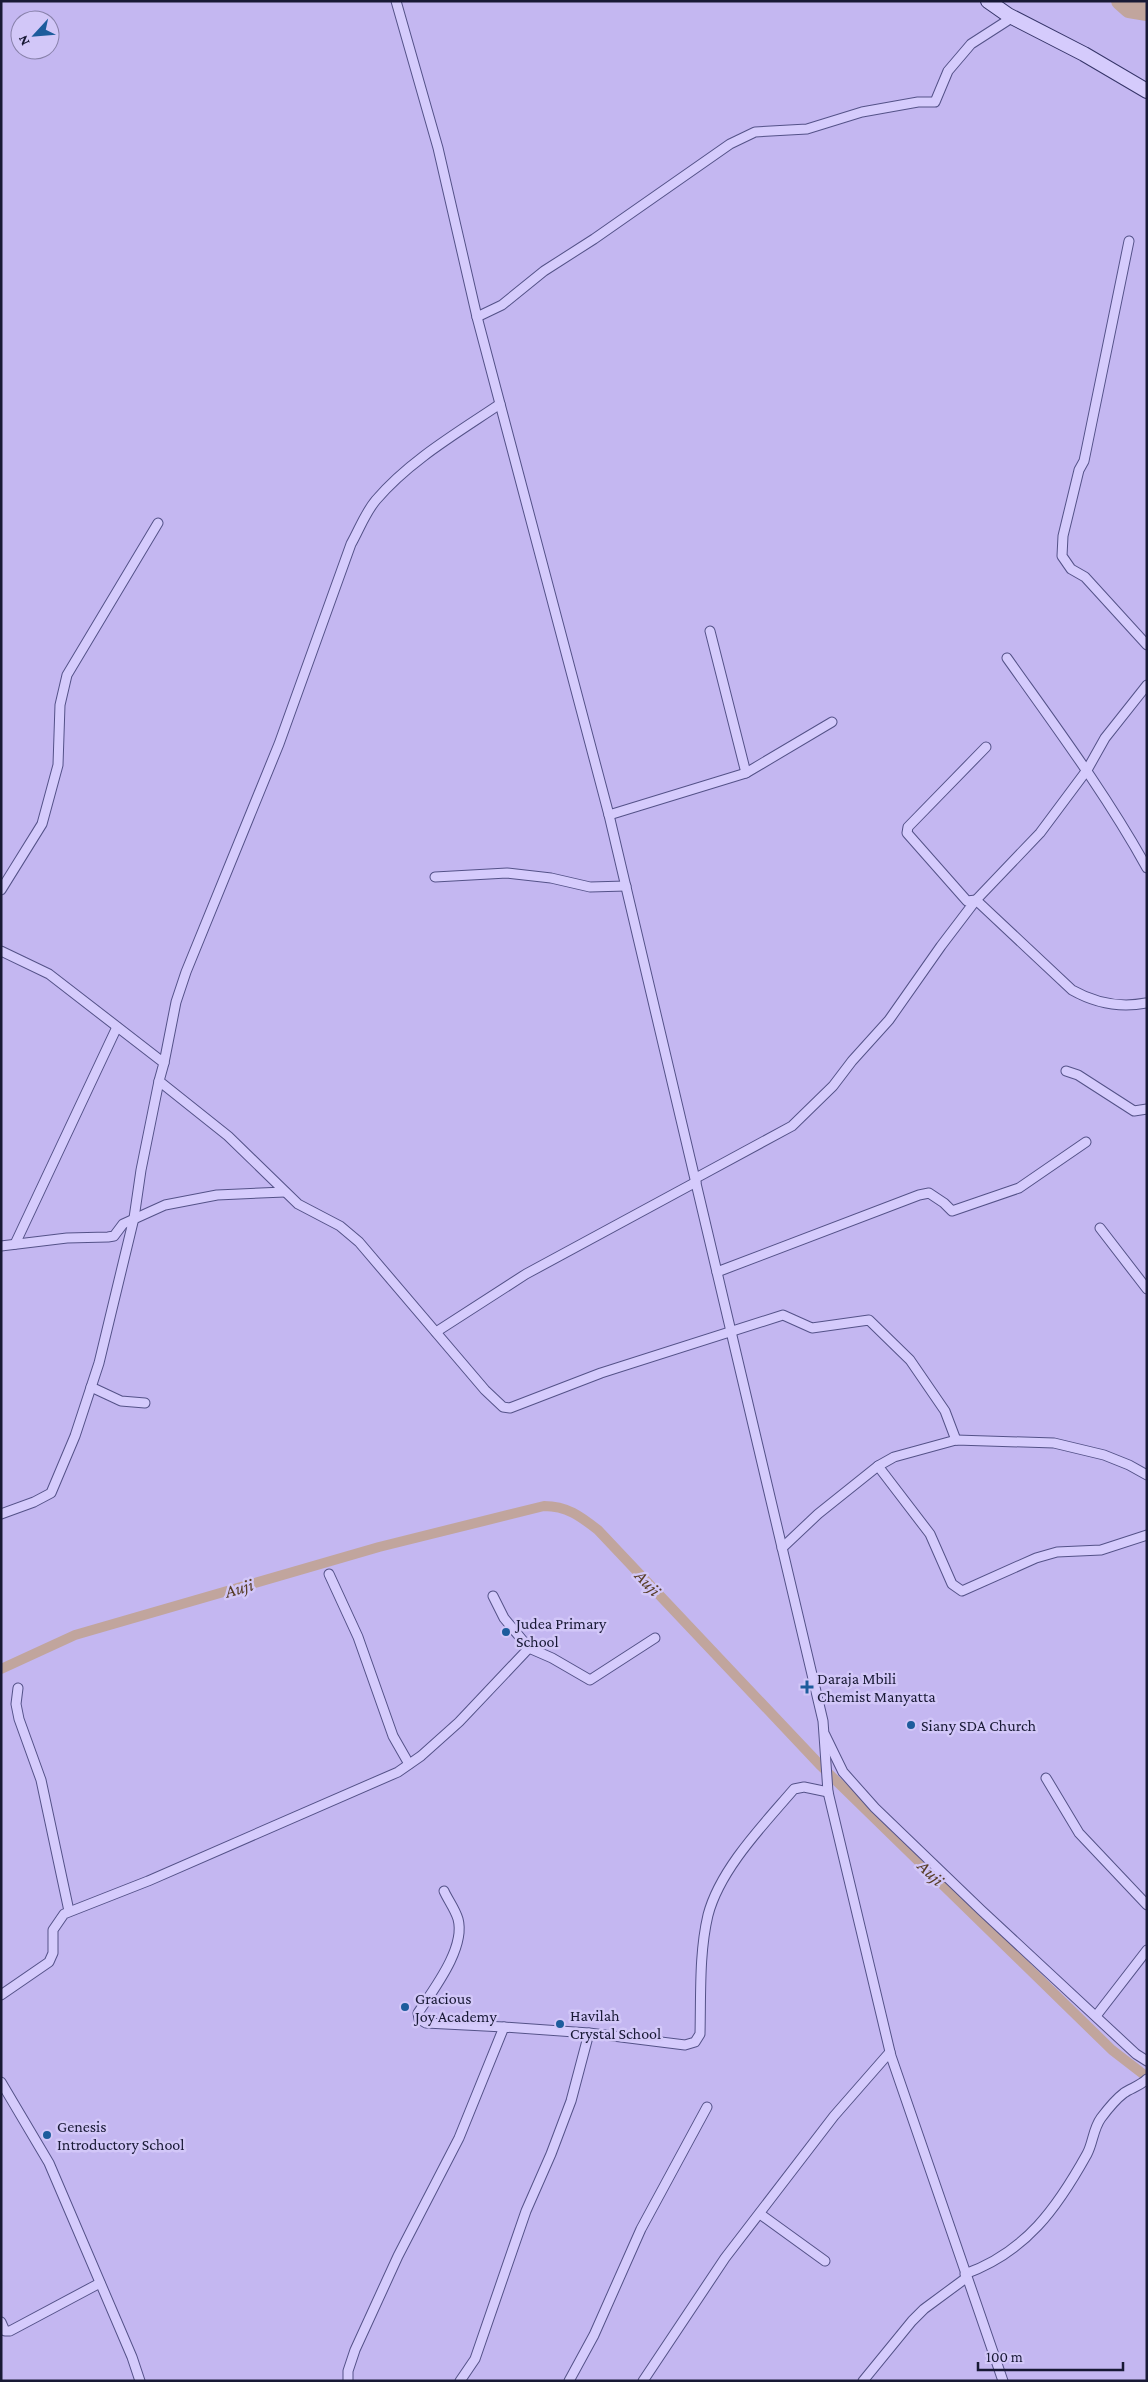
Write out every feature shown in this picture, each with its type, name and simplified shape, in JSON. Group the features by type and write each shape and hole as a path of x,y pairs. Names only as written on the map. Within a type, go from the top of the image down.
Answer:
{"main road":[{"path":"988,1 1013,17 1084,54 1147,91"}],"street":[{"path":"396,1 438,148 500,404 609,815 732,1332 824,1732 828,1789 890,2052 908,2112 942,2200 965,2276 1002,2381"},
{"path":"478,317 502,305 544,270 610,228 730,144 746,136 755,132 807,129 862,112 918,102 935,102 948,71 971,44 1013,17"},
{"path":"1129,242 1084,461 1079,470 1063,536 1062,556 1071,569 1085,578 1147,645"},
{"path":"1,1514 42,1498 55,1487 100,1362 134,1218 141,1170 176,1002 186,972 279,744 351,544 375,501 399,477 500,404"},
{"path":"1,890 42,824 58,765 60,705 67,675 158,523"},
{"path":"710,631 746,773"},
{"path":"1008,658 1087,770 1131,838 1147,868"},
{"path":"436,1332 526,1274 792,1126 833,1086 852,1061 889,1020 976,900 1040,833 1087,770 1105,738 1147,685"},
{"path":"609,815 746,773 832,722"},
{"path":"986,747 908,827 907,832 967,901 976,900 1076,993 1090,999 1121,1006 1146,1003"},
{"path":"435,877 507,873 551,878 590,887 626,886"},
{"path":"1,951 48,974 164,1063"},
{"path":"15,1244 117,1027"},
{"path":"1066,1071 1078,1075 1134,1111 1147,1109"},
{"path":"159,1081 228,1136 298,1204 340,1226 359,1242 503,1407 510,1408 601,1373 784,1315 812,1328 869,1320 910,1360 945,1410 956,1440"},
{"path":"717,1272 919,1195 928,1193 944,1202 952,1211 1019,1188 1086,1142"},
{"path":"1,1246 67,1238 114,1236 123,1224 165,1205 217,1195 286,1192"},
{"path":"1100,1228 1147,1289"},
{"path":"91,1387 121,1401 145,1403"},
{"path":"782,1548 818,1514 878,1466 894,1457 956,1440 1054,1443 1104,1455 1129,1464 1147,1475"},
{"path":"878,1466 930,1534 952,1584 962,1591 1050,1554 1101,1550 1147,1535"},
{"path":"329,1574 358,1637 393,1736 409,1764"},
{"path":"493,1596 504,1618 529,1648 552,1658 590,1680 655,1638"},
{"path":"1,1995 49,1962 55,1926 60,1918 70,1911 148,1881 362,1788 409,1764 460,1722 529,1648"},
{"path":"18,1688 16,1704 19,1719 41,1780 70,1911"},
{"path":"824,1732 844,1772 870,1802 981,1910 1136,2054 1147,2061"},
{"path":"1046,1778 1079,1833 1147,1905"},
{"path":"444,1891 458,1918 460,1929 448,1964 418,2013 419,2019 426,2024 589,2033 685,2044 695,2042 700,2034 704,1947 708,1916 718,1891 748,1844 794,1789 804,1787 828,1789"},
{"path":"1096,2016 1147,1950"},
{"path":"348,2381 348,2371 354,2350 398,2256 459,2138 504,2027"},
{"path":"460,2381 475,2359 526,2211 552,2154 571,2101 589,2033"},
{"path":"643,2381 725,2258 834,2116 890,2052"},
{"path":"863,2381 924,2309 965,2276 997,2258 1034,2229 1052,2210 1065,2194 1090,2149 1100,2119 1124,2094 1146,2080"},
{"path":"1,2082 49,2163 140,2381"},
{"path":"569,2381 594,2335 641,2229 707,2106"},
{"path":"760,2214 825,2261"},
{"path":"1,2322 5,2331 10,2331 100,2282"}],"waterway":[{"path":"1120,1 1129,9 1147,12"},
{"name":"Auji","path":"1,1669 75,1635 379,1547 544,1506 566,1510 579,1516 598,1530 821,1766 1112,2050 1147,2077"}],"place":[{"name":"Judea Primary School","path":"506,1632"},
{"name":"Daraja Mbili Chemist Manyatta","path":"807,1687"},
{"name":"Siany SDA Church","path":"911,1725"},
{"name":"Gracious Joy Academy","path":"405,2007"},
{"name":"Havilah Crystal School","path":"560,2024"},
{"name":"Genesis Introductory School","path":"47,2135"}]}
